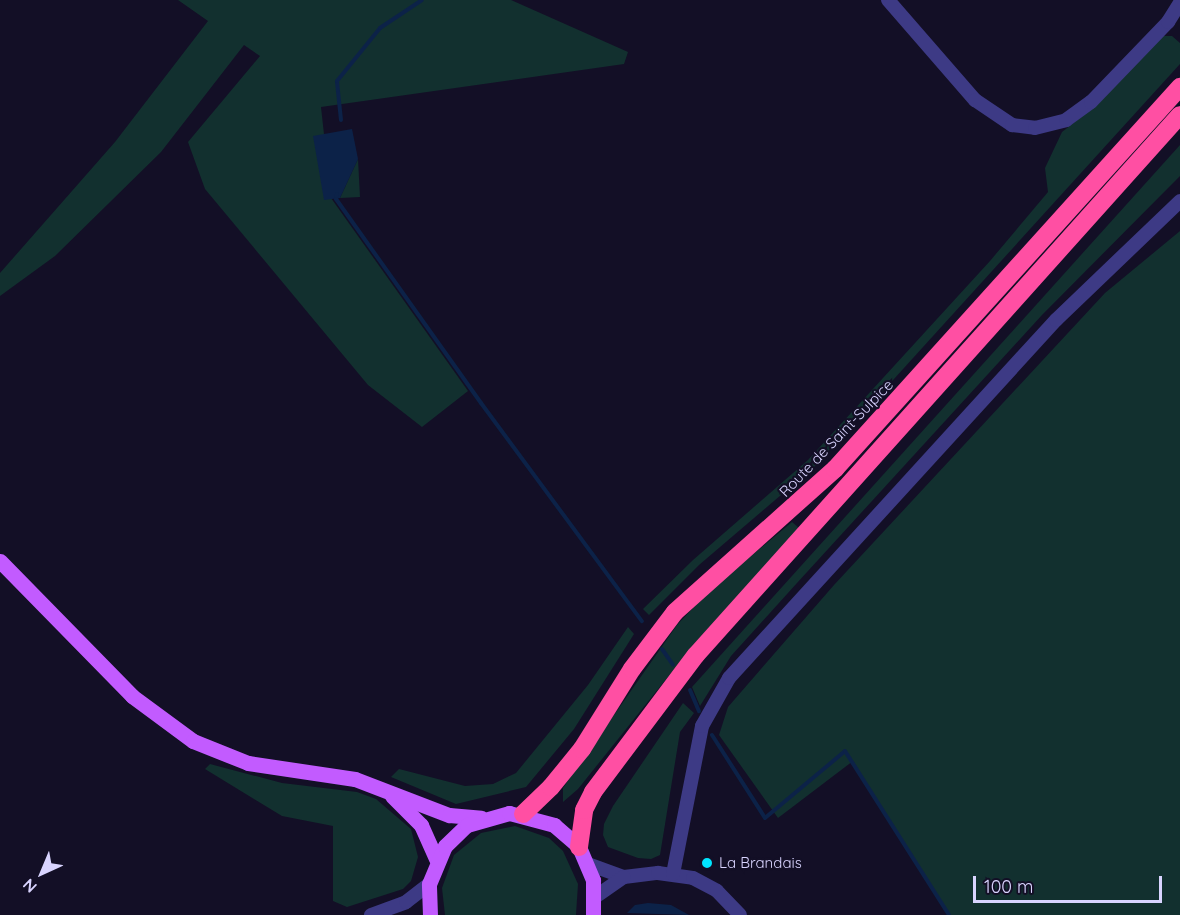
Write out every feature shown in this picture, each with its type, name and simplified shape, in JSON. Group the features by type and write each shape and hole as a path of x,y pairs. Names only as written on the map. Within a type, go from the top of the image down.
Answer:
{"highway":[{"name":"Route de Saint-Sulpice","path":"522,814 551,787 582,749 632,669 675,612 835,469 1180,87"},
{"path":"579,847 584,810 656,706 737,608 1180,115"}],"main road":[{"path":"0,561 132,696 175,730 211,750 248,763 345,777 449,815 481,818 522,814 554,825 579,847 588,864 595,897 593,915"},
{"path":"385,791 421,825 436,859"},
{"path":"430,915 429,884 436,859 455,835 481,818"}],"street":[{"path":"888,0 975,100 1000,119 1023,127 1056,124 1079,112 1174,26 1180,3"},
{"path":"673,874 702,726 729,678 1056,320 1180,201"},
{"path":"588,864 624,877 673,874 711,886 740,915"},
{"path":"595,897 624,877"},
{"path":"371,915 406,902 429,884"}],"green space":[{"path":"178,0 511,0 628,52 624,64 321,107 331,198 468,391 422,427 368,385 205,189 188,142 260,56 244,45 161,152 55,256 0,296 0,273 115,142 208,21"},
{"path":"1161,36 1172,36 1180,43 1180,64 815,466 699,565 649,615 643,609 693,560 808,460 990,261 1048,192 1045,168 1062,132 1099,103"},
{"path":"1180,145 1180,176 1042,315 797,583 731,656 700,706 692,687"},
{"path":"358,159 360,197 340,198"},
{"path":"1180,231 1180,915 950,915 853,761 778,818 719,735 728,707 834,585 1105,293"},
{"path":"792,522 799,528 695,643 578,789 563,802 563,788 677,625 710,590"},
{"path":"628,627 634,634 574,729 526,787 456,804 391,777 399,769 465,786 493,784 516,773 588,685"},
{"path":"683,703 694,713 680,732 660,855 651,859 638,858 608,847 603,835 604,824 613,806"},
{"path":"210,764 282,783 357,792 376,799 411,829 418,857 411,881 403,889 347,907 333,901 333,826 282,816 205,769"},
{"path":"515,826 549,838 563,851 578,884 576,915 445,915 442,888 454,855 481,833"}],"water":[{"path":"352,129 358,159 340,198 324,200 313,136"},
{"path":"648,903 671,905 689,915 627,913 635,905"}],"waterway":[{"path":"341,120 337,81 380,28 422,0"},
{"path":"337,194 336,199 481,403 642,621"},
{"path":"662,649 673,665"},
{"path":"690,690 699,711"},
{"path":"712,735 765,818 845,751 949,915"}],"place":[{"name":"La Brandais","path":"707,863"}]}
